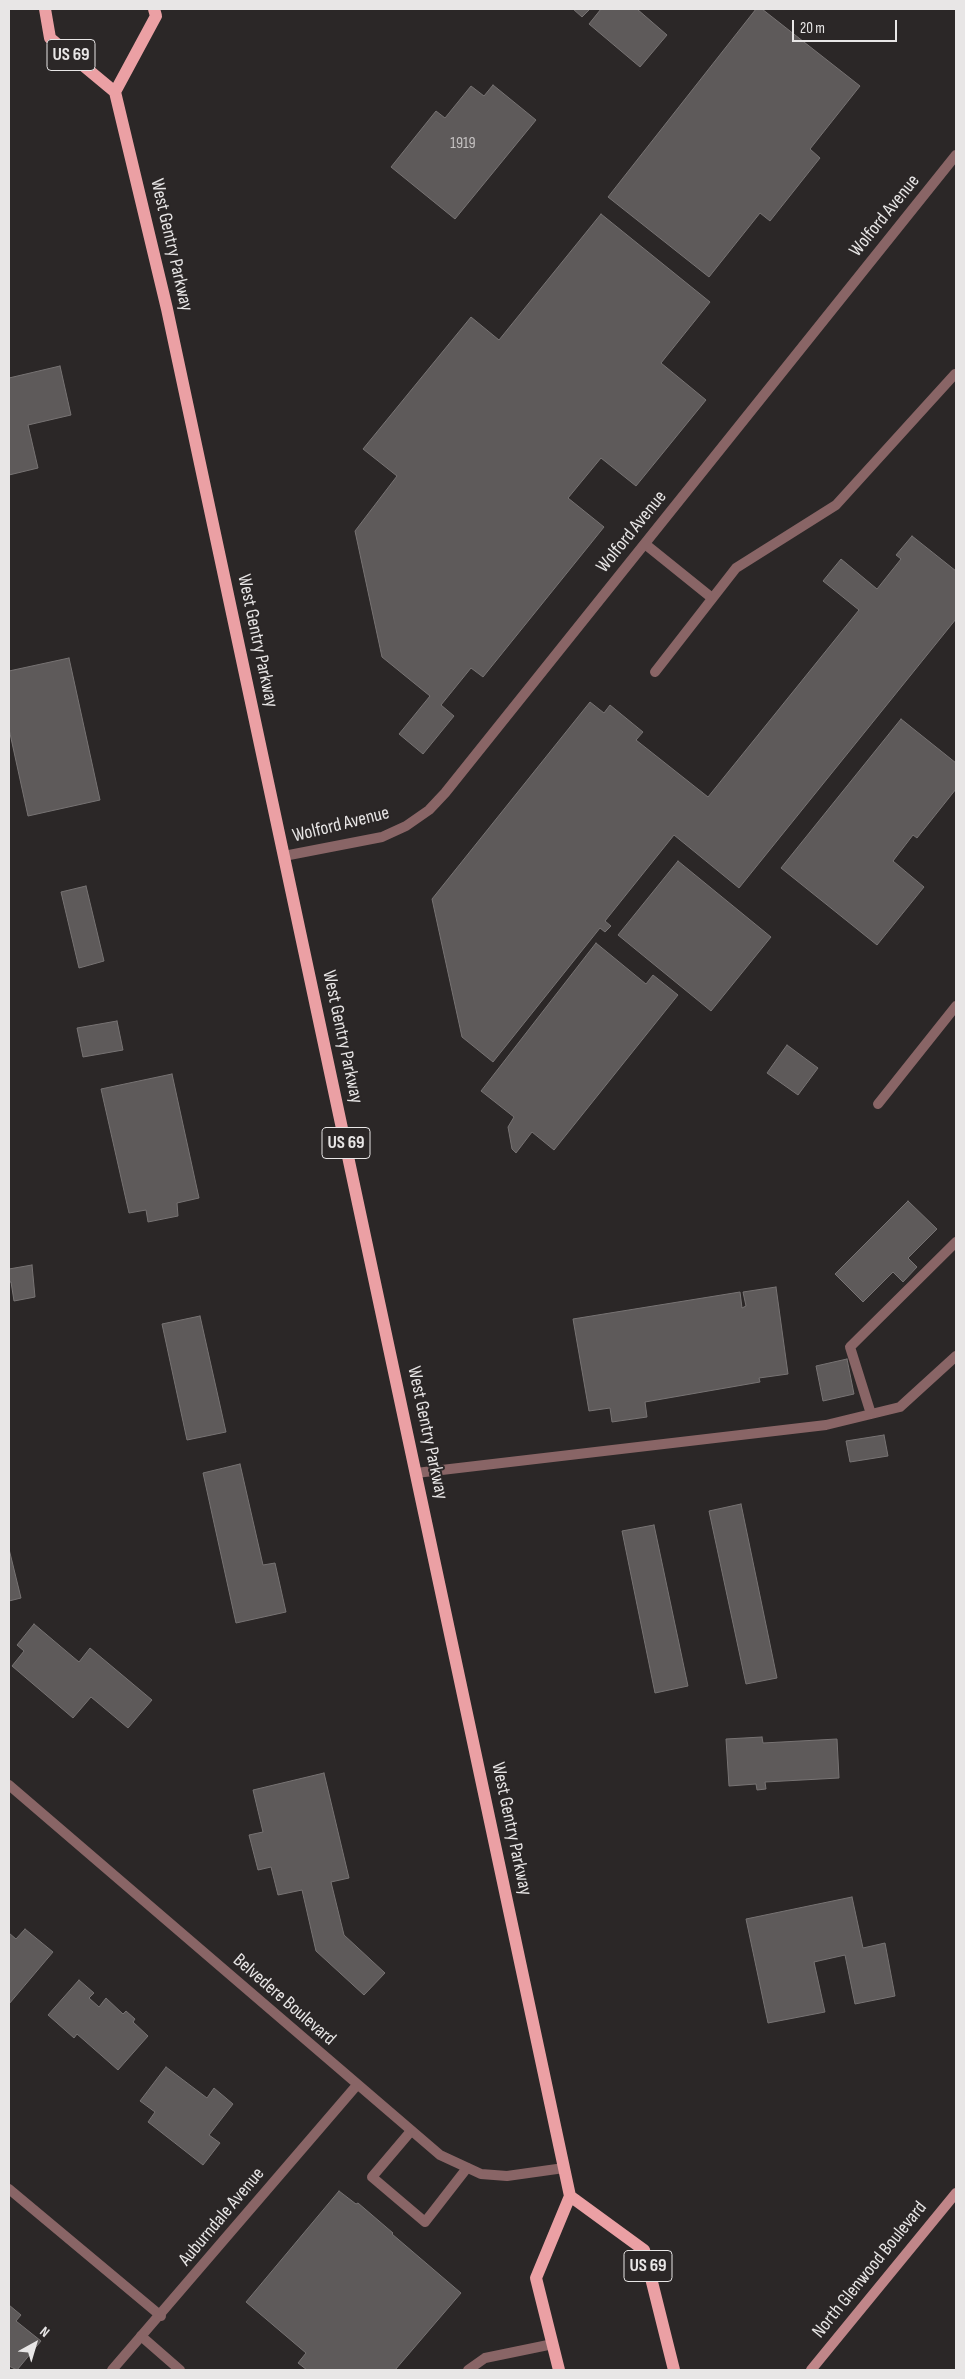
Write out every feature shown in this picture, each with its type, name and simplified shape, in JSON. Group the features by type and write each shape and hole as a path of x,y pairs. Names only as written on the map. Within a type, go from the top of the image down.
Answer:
{"main road":[{"name":"US 69","path":"45,9 50,38 115,92 156,16 154,9"},
{"name":"West Gentry Parkway","path":"115,92 167,309 570,2196"},
{"name":"US 69","path":"570,2196 644,2250 674,2370"},
{"path":"559,2370 536,2278 570,2196"}],"street":[{"name":"Wolford Avenue","path":"284,856 382,837 406,826 428,810 445,793 956,155"},
{"path":"655,672 736,568 836,505 956,375"},
{"path":"645,544 712,598"},
{"path":"878,1104 956,1006"},
{"path":"871,1414 850,1347 956,1242"},
{"path":"416,1474 826,1425 900,1407 956,1356"},
{"name":"Belvedere Boulevard","path":"9,1785 440,2155 481,2174 508,2176 564,2168"},
{"name":"Auburndale Avenue","path":"112,2370 357,2085"},
{"path":"411,2131 372,2177 425,2222 467,2168"},
{"path":"9,2188 160,2316"},
{"name":"North Glenwood Boulevard","path":"811,2370 956,2193"},
{"path":"141,2336 180,2370"},
{"path":"468,2370 485,2358 553,2344"}],"building":[{"path":"573,9 590,9 582,17"},
{"path":"601,9 637,9 667,35 640,67 589,24"},
{"path":"756,9 762,9 860,86 810,149 820,158 770,221 760,213 709,277 608,197"},
{"path":"493,85 536,120 455,219 391,167 436,111 445,118 471,86 484,96"},
{"path":"601,214 710,302 661,363 706,400 636,486 601,458 568,498 604,527 483,677 471,668 441,705 454,716 423,754 399,734 430,696 382,657 355,531 397,476 363,449 471,317 499,340"},
{"path":"60,366 71,415 28,425 38,468 9,475 9,378"},
{"path":"912,536 956,571 956,619 739,888 674,835 605,921 611,926 605,932 600,928 493,1062 462,1037 432,899 590,702 604,713 610,705 643,732 636,740 708,797 859,610 823,581 841,559 877,589 901,559 896,555"},
{"path":"69,658 100,800 28,816 9,729 9,671"},
{"path":"901,719 956,763 956,789 917,838 913,835 893,861 924,887 877,945 781,868"},
{"path":"678,861 771,937 711,1011 618,935"},
{"path":"86,886 104,961 79,968 61,892"},
{"path":"596,943 646,984 653,975 678,995 554,1150 532,1132 516,1153 512,1149 508,1127 514,1117 481,1091"},
{"path":"117,1021 123,1050 83,1057 77,1028"},
{"path":"787,1045 818,1068 798,1095 767,1073"},
{"path":"172,1074 199,1198 177,1203 178,1216 148,1222 146,1210 129,1213 101,1089"},
{"path":"908,1201 937,1229 908,1258 917,1267 903,1282 893,1272 863,1302 835,1274"},
{"path":"32,1265 35,1297 14,1301 11,1282 9,1282 9,1269"},
{"path":"776,1287 788,1374 759,1378 760,1382 645,1402 647,1417 612,1422 610,1408 589,1411 573,1319 740,1292 742,1308 746,1306 743,1292"},
{"path":"200,1316 226,1432 187,1440 162,1324"},
{"path":"847,1359 854,1394 823,1401 816,1366"},
{"path":"884,1435 888,1456 850,1462 846,1441"},
{"path":"240,1464 263,1565 275,1563 286,1612 236,1623 203,1473"},
{"path":"741,1504 777,1678 746,1684 709,1511"},
{"path":"654,1525 688,1686 655,1693 622,1531"},
{"path":"9,1549 21,1598 9,1601"},
{"path":"34,1624 79,1662 90,1648 152,1700 128,1728 91,1697 73,1718 12,1666 24,1651 17,1645"},
{"path":"762,1737 763,1743 837,1739 839,1778 765,1782 766,1789 757,1790 756,1784 729,1786 726,1739"},
{"path":"324,1773 349,1878 331,1882 344,1935 385,1973 364,1995 316,1951 302,1890 278,1895 271,1867 258,1870 249,1835 263,1832 253,1790"},
{"path":"852,1897 863,1948 885,1943 895,1996 855,2004 845,1955 814,1962 825,2012 768,2023 746,1919"},
{"path":"25,1929 53,1952 9,2004 9,1933 16,1939"},
{"path":"79,1980 94,1993 89,1998 99,2007 106,1998 123,2014 126,2011 135,2019 133,2022 148,2036 118,2070 77,2034 74,2038 48,2015"},
{"path":"166,2067 207,2098 214,2088 233,2104 209,2135 220,2143 203,2165 148,2122 155,2112 140,2101"},
{"path":"339,2191 356,2204 358,2203 461,2293 395,2370 307,2370 298,2363 306,2353 246,2302"},
{"path":"9,2305 21,2315 16,2321 41,2341 17,2370 9,2366"}]}
